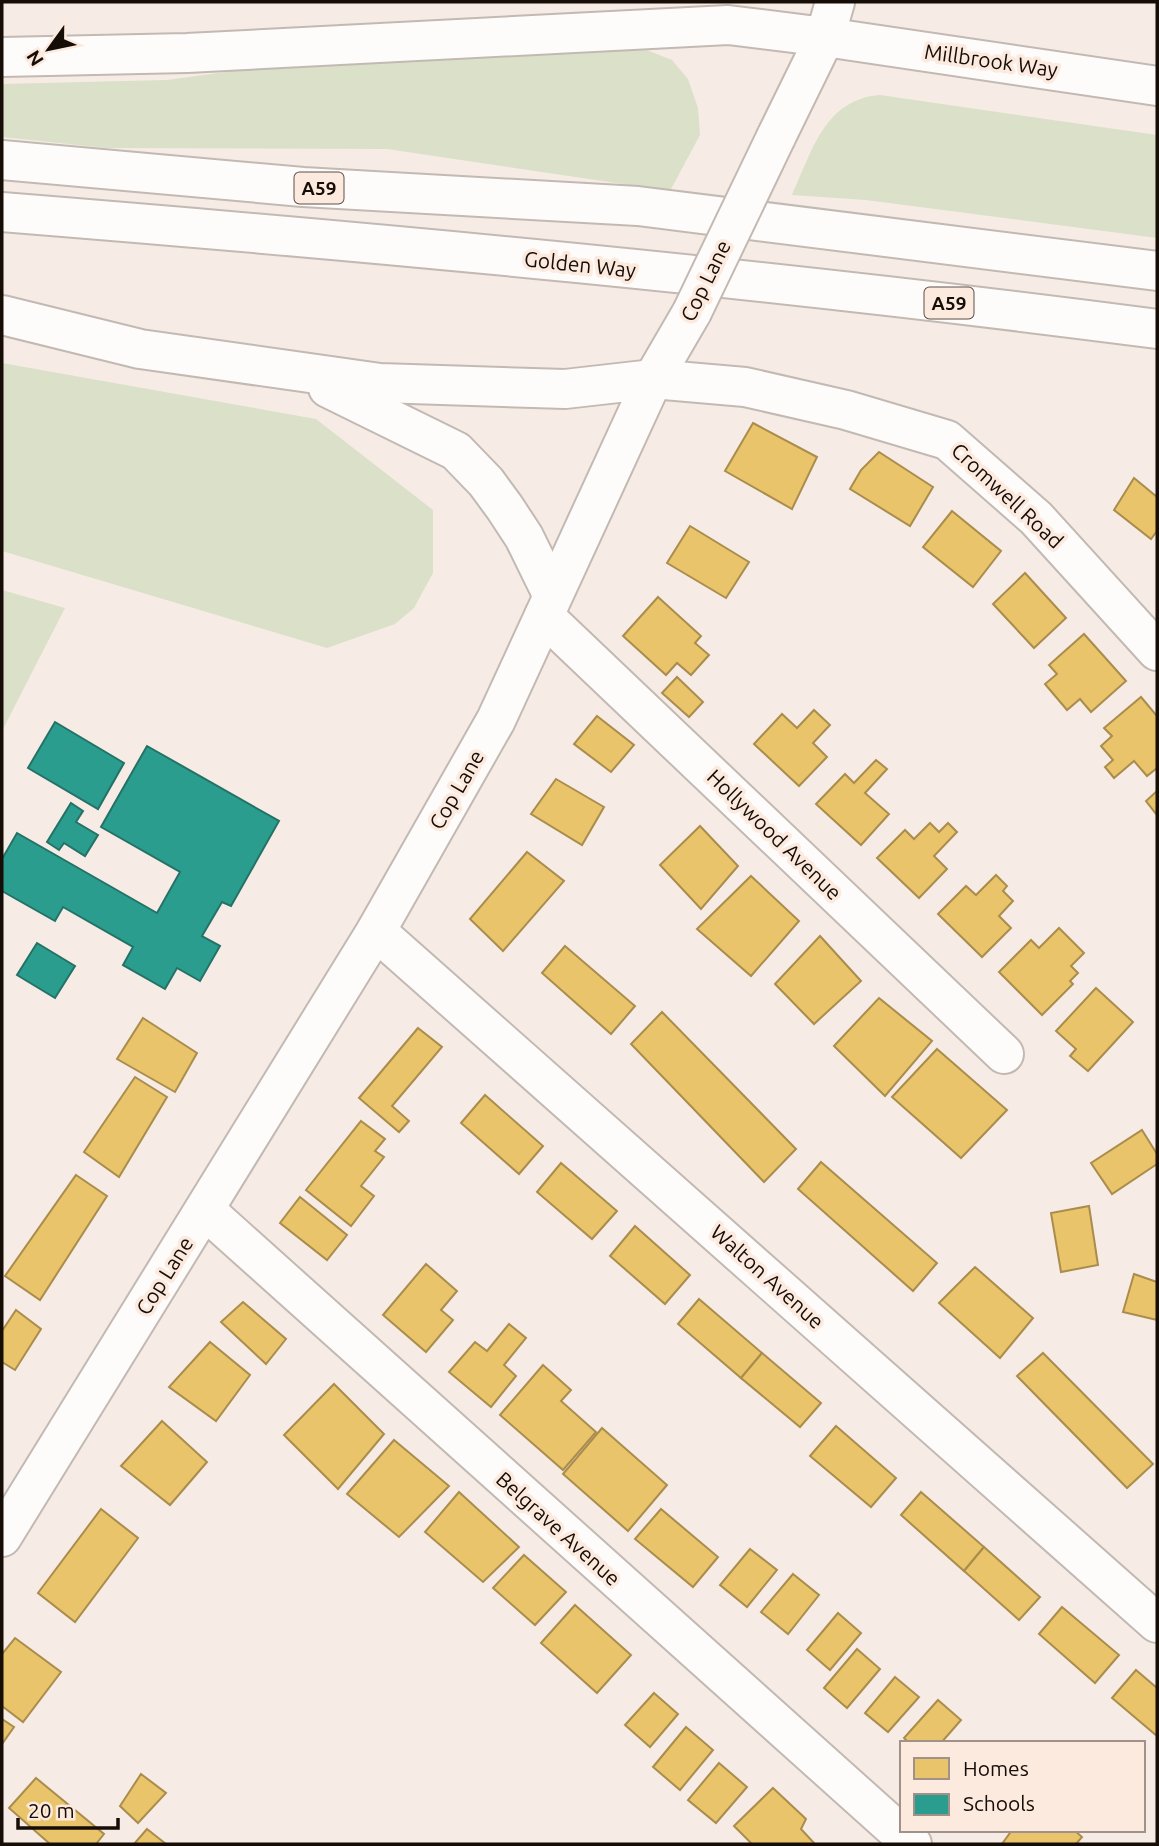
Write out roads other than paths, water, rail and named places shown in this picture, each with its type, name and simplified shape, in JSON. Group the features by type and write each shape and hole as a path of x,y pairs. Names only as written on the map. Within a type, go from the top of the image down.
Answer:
{"main road":[{"name":"Millbrook Way","path":"2,57 187,53 830,19 1157,86"},
{"name":"Cop Lane","path":"2,1537 206,1212 376,931 496,720 653,379 692,312 830,19"},
{"name":"A59","path":"2,160 303,187 638,206 1157,271"},
{"name":"Golden Way","path":"2,212 319,238 945,303 1157,329"},
{"name":"Cromwell Road","path":"2,315 140,349 380,383 565,389 653,379 745,387 846,410 947,440 1036,518 1157,650"},
{"path":"290,371 456,451 486,482 524,537 548,605"},
{"name":"Hollywood Avenue","path":"548,605 1004,1054"},
{"name":"Walton Avenue","path":"376,931 1157,1623"},
{"name":"Belgrave Avenue","path":"206,1212 912,1844"}]}
